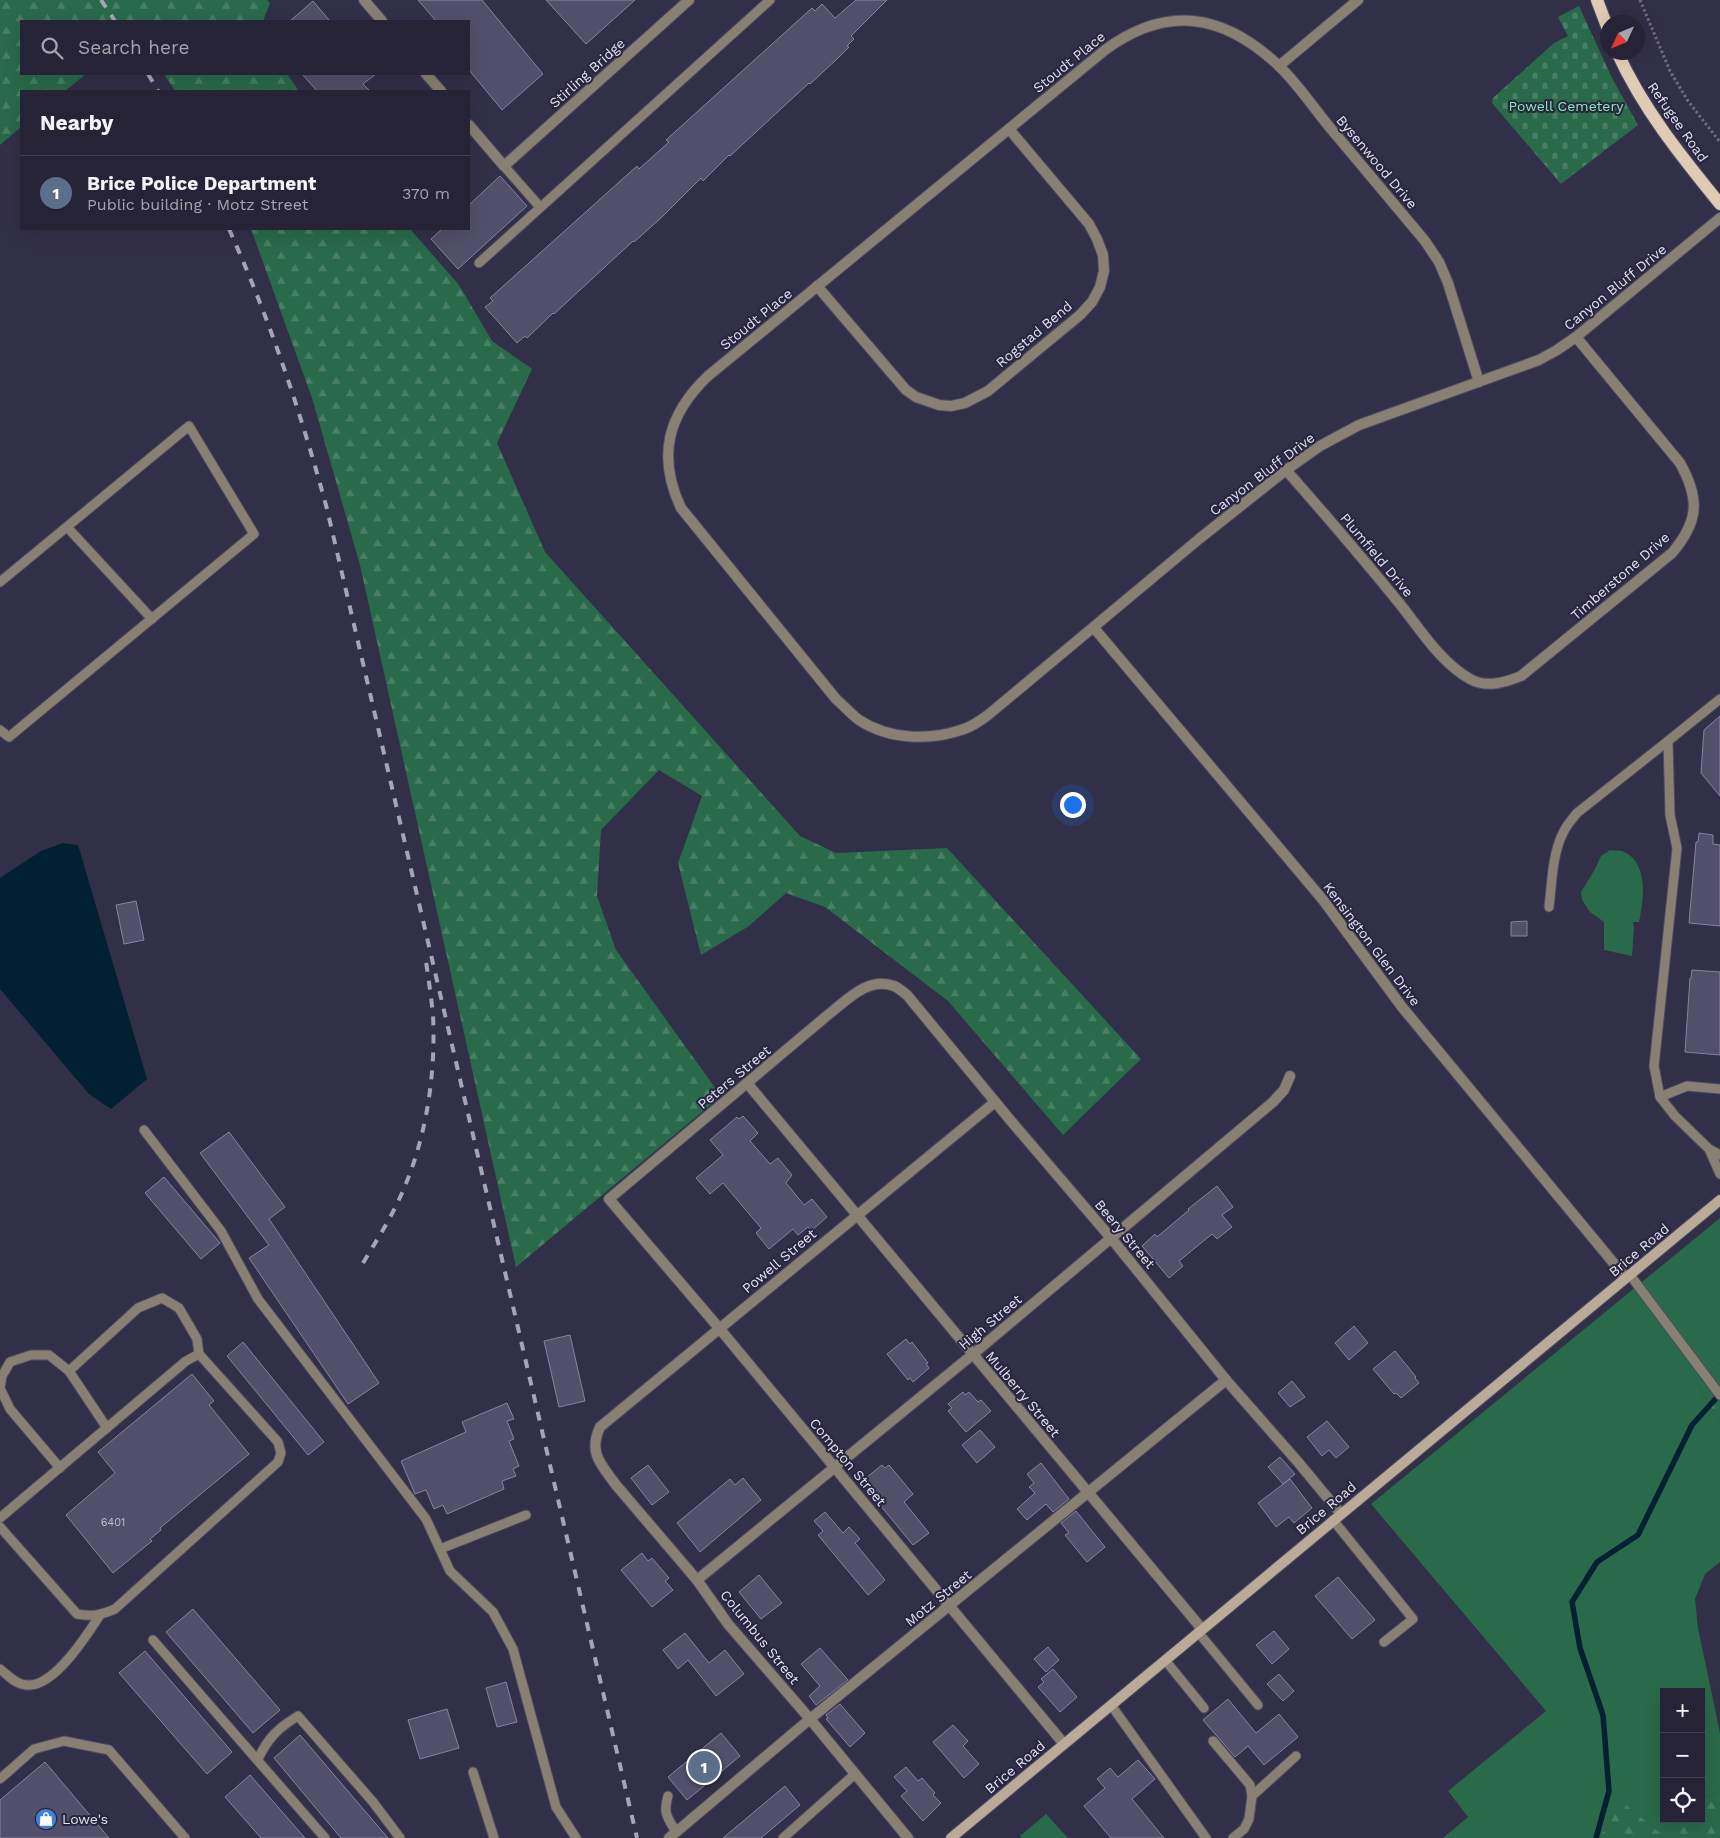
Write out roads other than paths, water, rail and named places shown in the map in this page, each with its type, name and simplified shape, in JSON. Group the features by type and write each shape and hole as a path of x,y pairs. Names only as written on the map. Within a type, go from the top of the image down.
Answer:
{"main road":[{"path":"1598,0 1603,15"},
{"name":"Refugee Road","path":"1621,60 1645,105 1665,136 1720,204"},
{"name":"Brice Road","path":"951,1838 1720,1200"}],"street":[{"path":"364,0 381,20"},
{"name":"Stirling Bridge","path":"504,166 689,0"},
{"path":"1279,66 1358,0"},
{"name":"Bysenwood Drive","path":"1187,20 1214,24 1246,40 1279,66 1425,241 1439,262 1448,283 1479,382"},
{"name":"Stoudt Place","path":"888,733 859,720 836,699 680,508 672,490 668,473 667,453 676,421 694,389 1009,128 1122,38 1162,22 1187,20"},
{"path":"427,75 440,90"},
{"path":"470,126 504,166"},
{"name":"Rogstad Bend","path":"817,286 906,390 916,397 939,405 951,406 965,403 988,391 1080,315 1092,302 1100,288 1104,272 1103,254 1089,224 1009,128"},
{"name":"Canyon Bluff Drive","path":"888,733 914,738 940,736 966,728 988,716 1199,539 1286,470 1320,446 1359,425 1539,360 1576,337 1720,218"},
{"name":"Timberstone Drive","path":"1445,660 1457,671 1472,680 1489,684 1506,682 1521,676 1672,553 1691,526 1694,511 1694,493 1680,463 1576,337"},
{"name":"Plumfield Drive","path":"1286,470 1396,599 1445,660"},
{"name":"Kensington Glen Drive","path":"1094,628 1323,900 1402,1007 1628,1276"},
{"name":"Peters Street","path":"610,1200 747,1083 858,992 869,986 881,984"},
{"name":"Beery Street","path":"881,984 894,986 907,995 1111,1238 1226,1380 1298,1462 1337,1517"},
{"name":"High Street","path":"697,1580 972,1355 1273,1102 1284,1090 1290,1076"},
{"name":"Mulberry Street","path":"747,1083 972,1355 1089,1492 1200,1631"},
{"name":"Powell Street","path":"595,1451 595,1438 600,1427 995,1102"},
{"name":"Compton Street","path":"610,1200 719,1328 1064,1744"},
{"name":"Motz Street","path":"672,1835 810,1719 1226,1380"},
{"name":"Columbus Street","path":"595,1451 616,1485 697,1580 728,1624 810,1719 908,1838"}],"lane":[{"path":"479,263 770,0"},
{"path":"504,166 540,207"},
{"path":"0,582 189,426 254,534 9,737 0,730"},
{"path":"67,527 152,619"},
{"path":"1549,907 1555,859 1563,833 1577,813 1720,699"},
{"path":"1668,741 1670,816 1677,848 1654,1066 1660,1096 1674,1116 1709,1148 1720,1155"},
{"path":"1660,1096 1687,1086 1720,1088"},
{"path":"144,1130 221,1231 258,1299 426,1519 450,1570 494,1612 513,1649 556,1807 576,1838"},
{"path":"1709,1148 1720,1174"},
{"path":"1628,1276 1720,1396"},
{"path":"0,1527 77,1614 88,1616 100,1615 114,1608 278,1462 281,1453 278,1442 199,1354 197,1339 179,1308 162,1298 138,1308 69,1371"},
{"path":"0,1518 186,1361 199,1354"},
{"path":"60,1468 10,1409 0,1388 2,1376 10,1362 31,1355 49,1355 69,1371 107,1428"},
{"path":"440,1549 526,1515"},
{"path":"1337,1517 1413,1620 1384,1642"},
{"path":"0,1669 16,1682 30,1685 43,1681 68,1660 85,1639 100,1615"},
{"path":"1200,1631 1258,1705"},
{"path":"154,1640 325,1838"},
{"path":"1165,1660 1204,1708"},
{"path":"1111,1705 1206,1838"},
{"path":"258,1760 263,1748 280,1727 298,1716 373,1802 400,1838"},
{"path":"1213,1740 1250,1785 1252,1796 1249,1819 1244,1829 1233,1838"},
{"path":"0,1779 34,1750 64,1741 109,1750 185,1838"},
{"path":"1252,1796 1296,1756"},
{"path":"473,1772 494,1838"},
{"path":"783,1838 856,1774"},
{"path":"668,1796 665,1807 666,1817 672,1835"}],"water":[{"path":"63,843 78,845 147,1079 111,1109 89,1094 0,989 0,878 41,851"}],"waterway":[{"path":"1596,1838 1609,1791 1603,1715 1580,1648 1572,1602 1597,1562 1638,1535 1692,1425 1720,1394"}],"railway":[{"path":"101,0 114,20"},
{"path":"149,75 157,90"},
{"path":"229,230 284,367 327,509 637,1838"},
{"path":"363,1263 389,1220 402,1193 417,1151 428,1106 434,1038 425,955"}],"place":[{"name":"Brice Police Department","path":"704,1767"},
{"name":"Lowe's","path":"46,1819"}],"park label":[{"name":"Powell Cemetery","path":"1566,106"}]}
